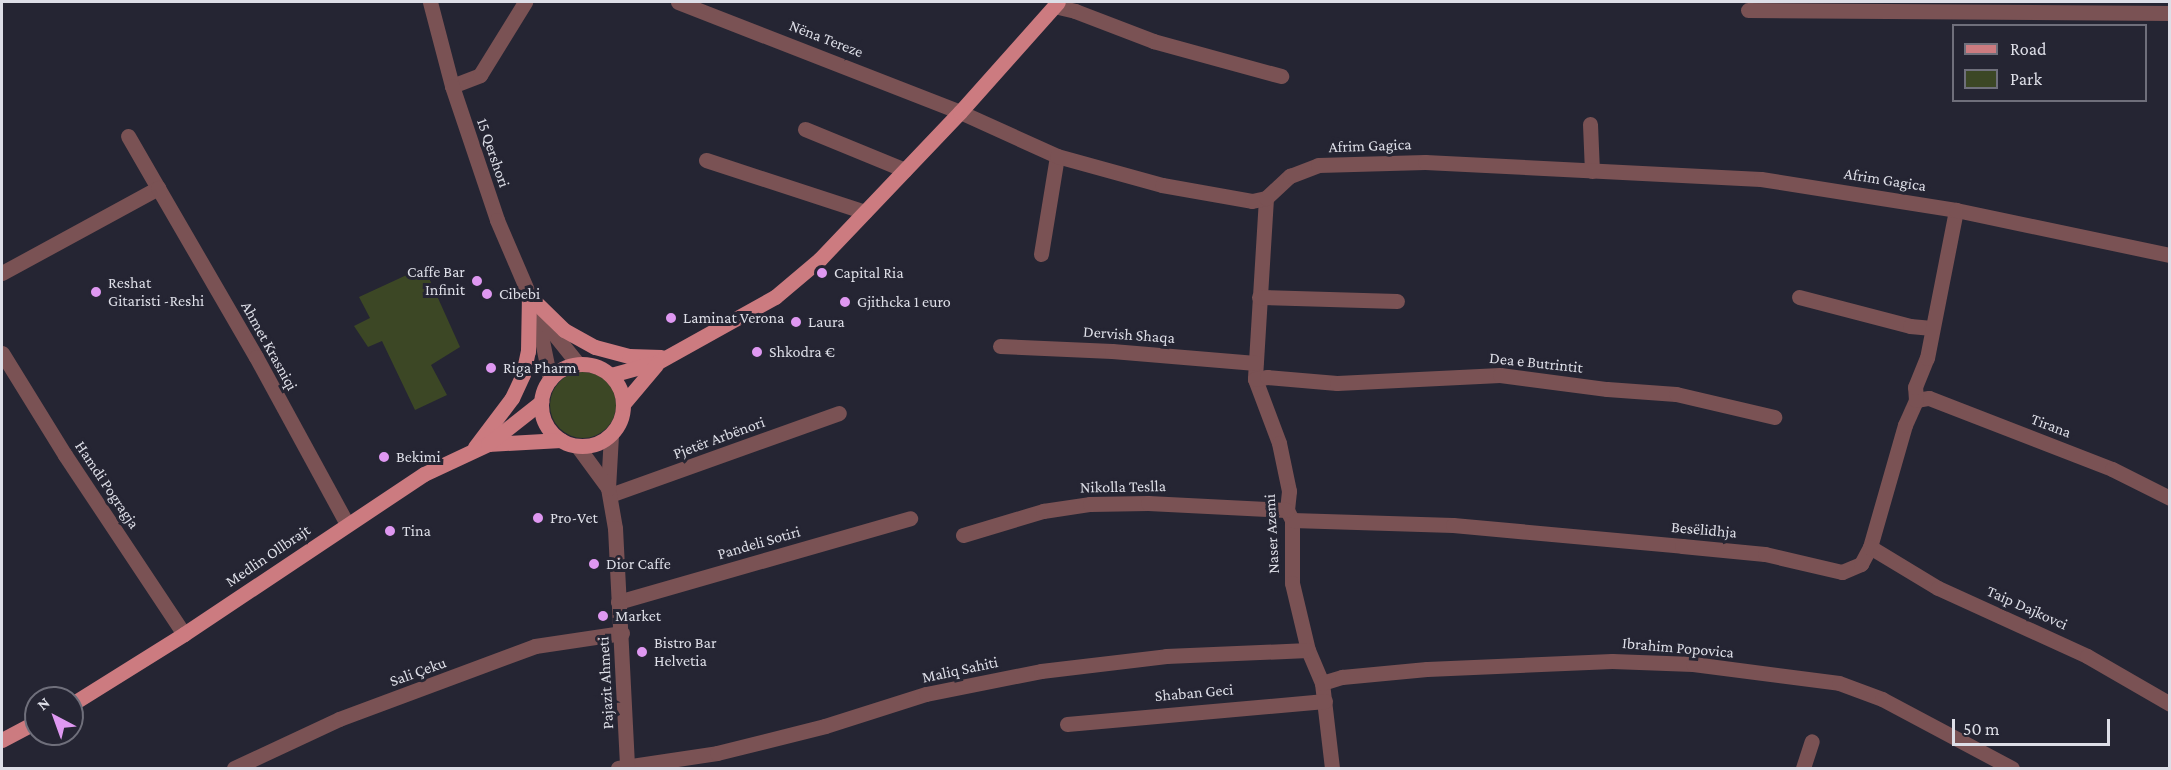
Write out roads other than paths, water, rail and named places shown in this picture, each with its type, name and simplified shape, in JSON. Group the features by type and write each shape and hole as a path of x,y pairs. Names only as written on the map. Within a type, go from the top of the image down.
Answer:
{"main road":[{"path":"611,375 662,360 775,297 820,259 960,112 1056,4"},
{"path":"529,296 564,330 595,347 630,356 662,360"},
{"path":"481,447 512,398 523,374 528,351 529,296"},
{"path":"624,403 619,385 611,375 598,367 578,364 567,367 550,380 541,402 545,424 561,440 578,447 602,442 618,426 624,403 662,360"},
{"name":"Medlin Ollbrajt","path":"84,696 184,634 424,474 481,447 541,402"},
{"name":"Medlin Ollbrajt","path":"481,447 561,440"},
{"path":"2,740 24,728"}],"street":[{"name":"15 Qershori","path":"430,2 452,87 497,220 536,311 578,364"},
{"path":"452,87 480,75 525,2"},
{"name":"Nëna Tereze","path":"678,2 960,112"},
{"path":"1056,4 1153,41 1281,76"},
{"path":"1748,10 2169,13"},
{"path":"960,112 1057,156 1162,185 1252,201 1266,198"},
{"path":"1590,124 1592,171"},
{"path":"805,129 905,170"},
{"name":"Ahmet Krasniqi","path":"128,136 256,357 347,524"},
{"path":"1041,254 1057,156"},
{"path":"706,160 865,212"},
{"name":"Afrim Gagica","path":"1266,198 1290,176 1318,165 1425,162 1761,178 1956,210 2169,255"},
{"path":"2,273 158,188"},
{"name":"Naser Azemi","path":"1266,198 1255,379 1278,443 1289,491 1292,583 1308,650 1322,683 1332,768"},
{"name":"Besëlidhja","path":"1289,515 1453,525 1765,554 1842,572 1861,564 1870,547 1905,424 1916,400 1915,387 1927,358 1956,210"},
{"path":"1259,297 1397,301"},
{"path":"1798,297 1910,326 1932,328"},
{"name":"15 Qershori","path":"536,311 550,380"},
{"name":"Dervish Shaqa","path":"1000,346 1112,351 1256,363"},
{"name":"Hamdi Pogragja","path":"2,353 65,455 184,634"},
{"name":"Dea e Butrintit","path":"1255,379 1267,377 1337,383 1500,375 1607,389 1676,394 1774,417"},
{"name":"Tirana","path":"1916,400 1929,398 2112,469 2169,498"},
{"name":"Pjetër Arbënori","path":"609,492 839,414"},
{"name":"Pajazit Ahmeti","path":"611,435 609,492 615,528 618,602 622,633 624,768"},
{"name":"Pajazit Ahmeti","path":"578,447 609,492"},
{"name":"Nikolla Teslla","path":"963,535 1043,511 1090,504 1148,502 1289,515"},
{"name":"Pandeli Sotiri","path":"618,602 910,518"},
{"name":"Taip Dajkovci","path":"1870,547 1938,588 2087,656 2169,704"},
{"name":"Sali Çeku","path":"234,768 339,719 535,646 622,633"},
{"name":"Maliq Sahiti","path":"624,768 717,753 825,726 926,694 1041,672 1166,656 1308,650"},
{"name":"Ibrahim Popovica","path":"1322,683 1342,677 1426,669 1612,661 1693,664 1839,683 1882,699 2012,768"},
{"name":"Shaban Geci","path":"1067,724 1325,701"},
{"path":"1803,768 1812,741"}],"place":[{"name":"Capital Ria","path":"822,273"},
{"name":"Caffe Bar Infinit","path":"477,281"},
{"name":"Reshat Gitaristi -Reshi","path":"96,292"},
{"name":"Cibebi","path":"487,294"},
{"name":"Gjithcka 1 euro","path":"845,302"},
{"name":"Laminat Verona","path":"671,318"},
{"name":"Laura","path":"796,322"},
{"name":"Shkodra €","path":"757,352"},
{"name":"Riga Pharm","path":"491,368"},
{"name":"Bekimi","path":"384,457"},
{"name":"Pro-Vet","path":"538,518"},
{"name":"Tina","path":"390,531"},
{"name":"Dior Caffe","path":"594,564"},
{"name":"Market","path":"603,616"},
{"name":"Bistro Bar Helvetia","path":"642,652"}]}
